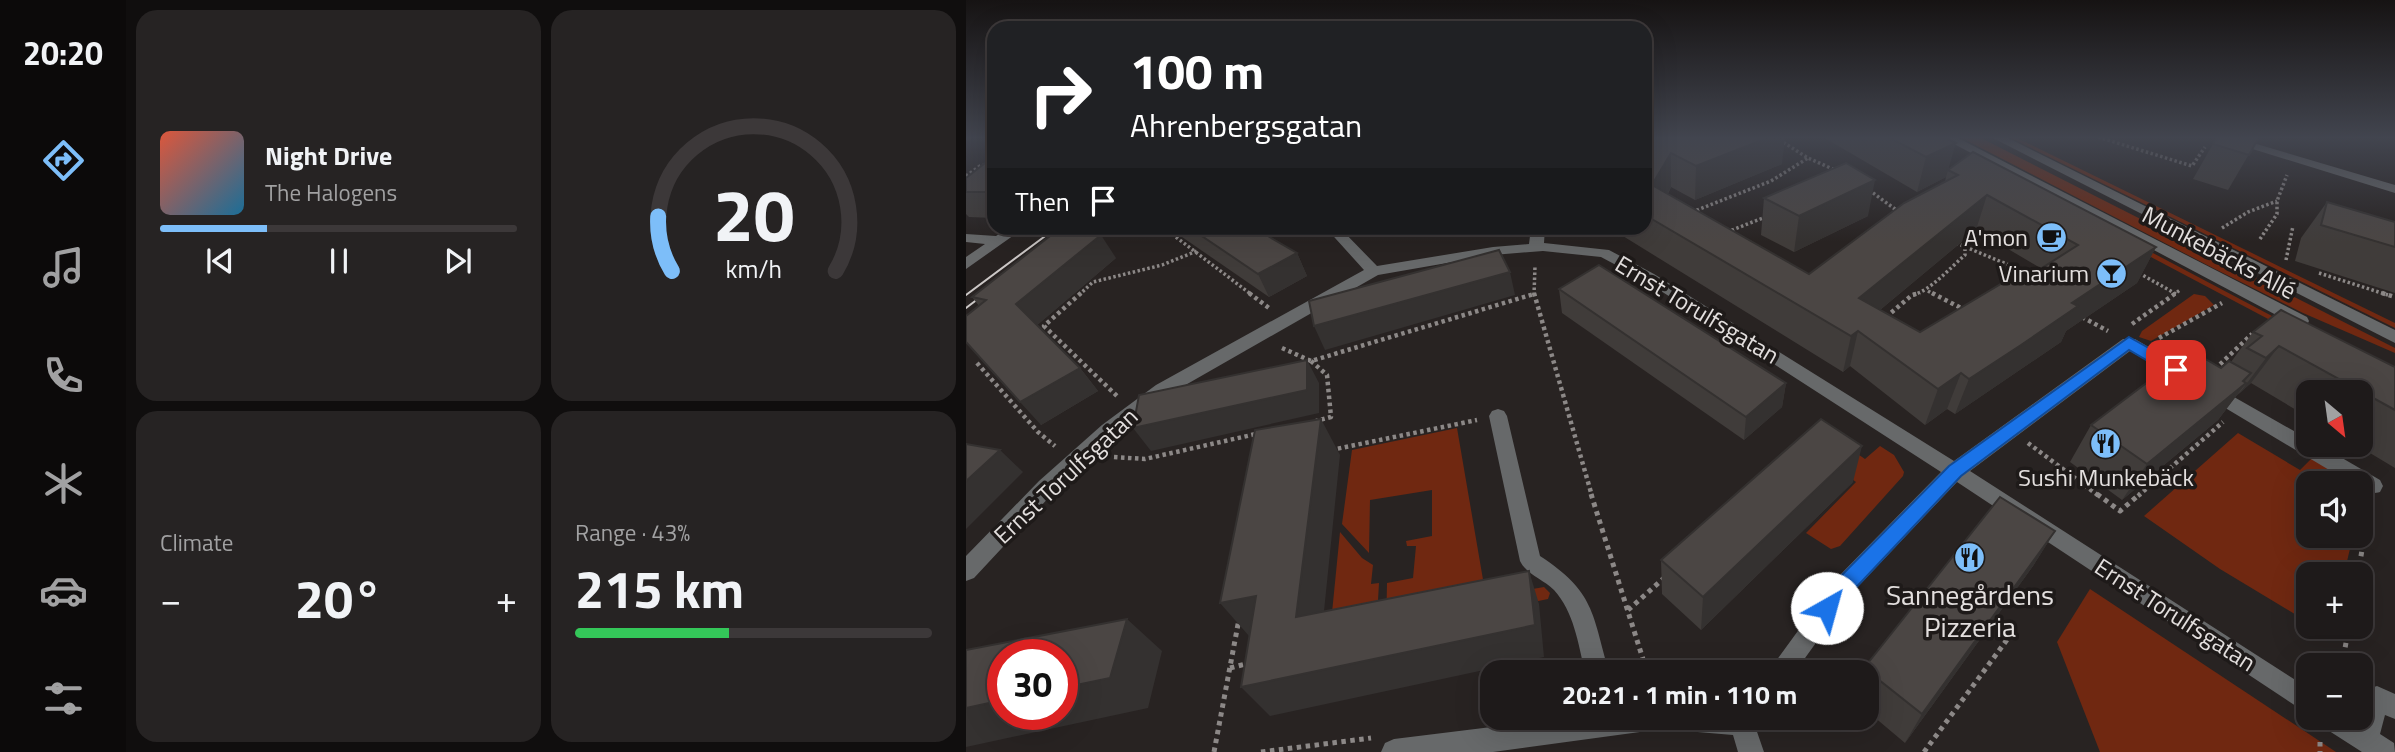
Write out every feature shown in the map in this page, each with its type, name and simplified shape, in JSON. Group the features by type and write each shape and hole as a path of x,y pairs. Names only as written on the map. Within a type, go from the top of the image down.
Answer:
{"street":[{"name":"Munkebäcks Allé","path":"2014,172 2311,327"},
{"name":"Munkebäcks Allé","path":"2067,172 2395,337"},
{"path":"2338,172 2395,189"},
{"path":"966,264 1007,235"},
{"path":"1340,235 1374,271"},
{"path":"1534,254 1537,235"},
{"path":"966,238 998,241"},
{"name":"Ernst Torulfsgatan","path":"966,571 1046,487 1109,430 1162,390 1374,271 1493,251 1534,254 1584,249 1604,253 1624,262 1955,471 2296,694"},
{"path":"1789,660 1843,587 1955,471 2129,339 2199,384 2347,471"},
{"path":"1498,416 1531,561 1560,581 1580,605 1594,660"},
{"path":"2376,746 2377,698 2395,707"},
{"path":"1394,752 1549,730"},
{"path":"1746,730 1751,752"},
{"path":"2351,730 2376,746"}],"path":[{"path":"1695,219 1690,213 1770,181 1785,172"},
{"path":"2260,239 2277,214 2277,201 2289,172"},
{"path":"1866,188 1902,214 1892,222"},
{"path":"2216,232 2248,212 2277,201"},
{"path":"1719,235 1777,210"},
{"path":"2286,262 2293,226"},
{"path":"1174,235 1278,315"},
{"path":"1955,243 2016,268 2030,279"},
{"path":"1928,291 1935,278 1965,255 1965,248"},
{"path":"1126,404 1044,326 1093,282 1162,265 1198,251"},
{"path":"1534,254 1534,294 1568,419 1643,660"},
{"path":"2134,270 2178,292 2129,327 2129,339 2151,343 2215,309 2224,300"},
{"path":"2310,270 2395,297"},
{"path":"1880,319 1912,295 1928,291 1961,308"},
{"path":"1311,361 1534,294"},
{"path":"1955,316 1961,308 1973,304"},
{"path":"2071,311 2094,324"},
{"path":"2199,384 2252,334 2263,341"},
{"path":"1279,347 1311,361 1327,375 1331,417 1314,421"},
{"path":"977,363 1038,432 1065,454"},
{"path":"2010,430 2120,511 2240,408"},
{"path":"1328,451 1498,416"},
{"path":"1108,457 1145,459 1262,433"},
{"path":"1628,610 1673,569"},
{"path":"1214,752 1240,614"},
{"path":"1924,752 2012,633"},
{"path":"1230,668 1254,662"}],"shaded area":[{"path":"2028,172 2048,172 2395,348 2395,353 2303,313"},
{"path":"2080,172 2087,172 2395,323 2395,328"},
{"path":"2151,252 2395,381 2395,386 2149,256"},
{"path":"2194,294 2205,296 2214,305 2151,341 2139,337 2142,331"},
{"path":"1457,428 1486,597 1544,587 1550,593 1548,599 1386,632 1387,583 1413,578 1416,546 1407,546 1406,541 1432,536 1432,490 1370,500 1369,553 1342,524 1352,450"},
{"path":"2238,433 2300,470 2312,458 2334,471 2296,471 2296,548 2350,548 2347,562 2296,562 2296,615 2220,569 2144,516"},
{"path":"1828,434 1865,459 1880,446 1894,455 1904,472 1840,546 1831,549 1806,533 1856,482 1812,450"},
{"path":"1340,532 1362,558 1373,565 1371,584 1379,583 1376,635 1329,643"},
{"path":"2090,589 2296,725 2296,730 2303,730 2336,752 2100,752 2057,642"}],"building":[{"path":"974,172 987,172 987,192 966,192 966,178"},
{"path":"1652,172 1660,172 1652,185"},
{"path":"1825,172 1862,172 1875,180 1799,216 1764,198"},
{"path":"1952,172 2012,172 2156,247 2072,303 2078,306 1969,379 1961,373 1938,389 1858,331 1851,336 1652,219 1652,185 1809,274 1904,203 1958,175","holes":["1987,195 2078,245 2034,273 2026,269 1920,332 1859,298"]},
{"path":"2327,202 2395,222 2395,247 2321,225"},
{"path":"1051,235 1101,235 1016,304 1080,368 1020,402 966,342 966,316 986,300 972,297"},
{"path":"1200,235 1266,235 1297,253 1258,274"},
{"path":"1499,250 1510,272 1314,326 1309,301"},
{"path":"1599,265 1786,383 1746,417 1559,289"},
{"path":"2281,310 2395,367 2395,410 2373,398 2373,380 2341,380 2279,346 2266,358 2247,348 2262,336 2253,332"},
{"path":"2190,350 2221,368 2229,361 2251,373 2243,381 2246,383 2147,464 2091,425"},
{"path":"1307,360 1307,390 1133,428 1139,395"},
{"path":"1321,419 1296,617 1529,571 1535,625 1241,687 1256,596 1220,603 1255,430"},
{"path":"1821,419 1862,446 1703,597 1661,560"},
{"path":"966,444 1000,450 966,481"},
{"path":"2000,497 2055,531 1922,714 1879,680 1879,660 1870,660"},
{"path":"1127,619 1110,678 1078,685 1078,639 1023,639"},
{"path":"987,646 987,703 966,708 966,650"}],"tram line":[{"path":"966,295 1047,235"},
{"path":"1052,243 1063,235"},
{"path":"966,308 991,289"}],"place":[{"name":"A'mon","path":"2051,238"},
{"name":"Vinarium","path":"2112,274"},
{"name":"Sushi Munkebäck","path":"2106,444"},
{"name":"Sannegårdens Pizzeria","path":"1970,558"}],"route":[{"path":"1827,608 1843,587 1955,471 2129,342 2176,370"}]}
